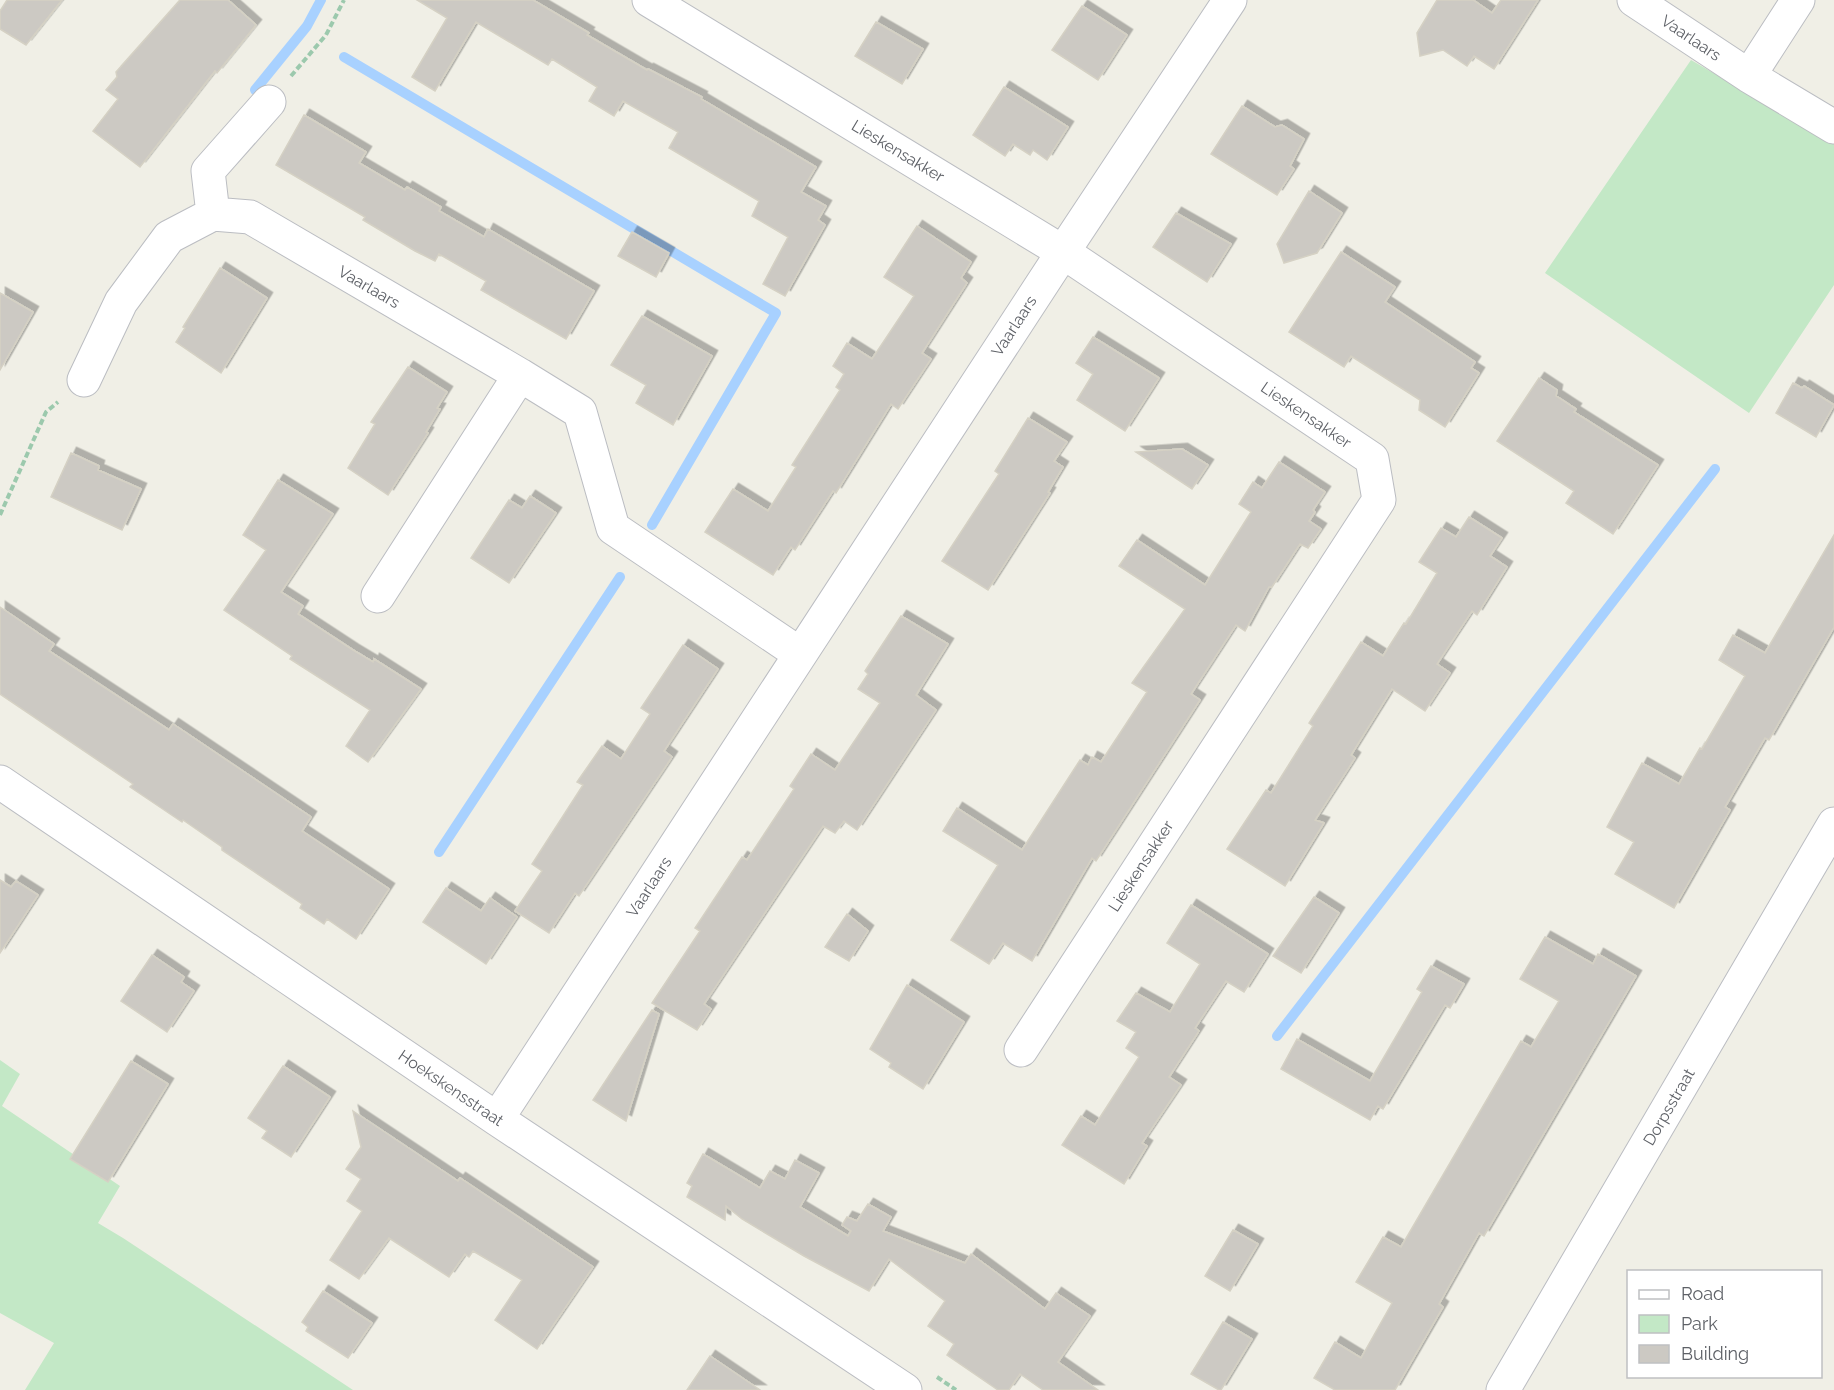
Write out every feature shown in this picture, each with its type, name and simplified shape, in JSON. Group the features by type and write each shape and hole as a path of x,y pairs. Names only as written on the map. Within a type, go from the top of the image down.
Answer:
{"street":[{"name":"Lieskensakker","path":"649,0 1063,252 1372,459 1379,500 1021,1050"},
{"name":"Vaarlaars","path":"497,1119 1230,0"},
{"name":"Vaarlaars","path":"1634,0 1749,76 1834,128"},
{"path":"1749,76 1798,0"},
{"path":"84,380 121,303 169,237 213,214 208,171 269,102"},
{"name":"Vaarlaars","path":"213,214 250,218 580,412 613,528 800,654"},
{"path":"378,596 520,375"},
{"name":"Hoekskensstraat","path":"0,782 497,1119 905,1390"},
{"name":"Dorpsstraat","path":"1503,1390 1834,824"}],"path":[{"path":"269,102 326,34 344,0"},
{"path":"0,515 46,412 84,380"}],"green space":[{"path":"1691,60 1834,143 1834,285 1749,413 1545,273"},
{"path":"0,1060 20,1074 2,1106 120,1186 98,1223 353,1390 25,1390 54,1343 0,1313"}],"building":[{"path":"7,0 62,0 26,45 0,29 0,11"},
{"path":"180,0 228,0 256,25 217,73 215,71 140,167 93,131 118,99 106,90 117,77 116,72"},
{"path":"417,0 533,0 589,33 587,35 647,70 702,97 701,99 816,167 801,192 826,206 818,220 825,225 785,296 763,284 788,237 752,216 759,201 669,148 678,132 623,101 614,116 589,101 597,87 552,59 548,65 476,22 435,91 412,77 447,18"},
{"path":"1437,0 1473,0 1492,13 1501,0 1538,0 1494,69 1474,56 1467,66 1443,50 1420,56 1417,33"},
{"path":"1082,6 1127,35 1098,80 1052,50"},
{"path":"876,22 923,49 902,84 855,56"},
{"path":"1004,87 1068,127 1047,160 1033,150 1030,155 1013,144 1005,156 973,135"},
{"path":"1242,106 1275,127 1282,125 1304,139 1290,166 1294,169 1277,195 1211,154"},
{"path":"304,115 366,152 359,163 405,190 407,187 441,207 439,211 484,237 488,229 594,291 566,339 481,290 486,281 439,254 435,261 415,251 363,220 365,217 276,165"},
{"path":"1309,191 1342,213 1317,253 1284,263 1277,244"},
{"path":"1176,213 1231,244 1207,282 1153,247"},
{"path":"917,226 971,262 961,278 967,283 922,353 931,359 898,409 891,404 836,493 833,491 795,550 791,547 773,575 705,532 733,489 768,511 796,467 792,465 840,390 836,387 844,374 833,366 847,343 872,359 914,296 884,277"},
{"path":"632,232 669,253 656,277 618,256"},
{"path":"1341,252 1395,287 1385,302 1475,362 1471,368 1479,373 1445,427 1419,410 1420,400 1351,356 1344,367 1289,332"},
{"path":"220,268 267,298 221,373 176,342"},
{"path":"0,293 33,312 0,370"},
{"path":"642,316 712,356 673,425 636,403 646,385 611,365"},
{"path":"1093,337 1159,378 1125,431 1077,400 1093,374 1076,363"},
{"path":"408,367 447,392 437,408 440,409 426,432 428,433 388,495 348,468 375,424 371,422"},
{"path":"1539,378 1557,390 1556,396 1576,409 1574,412 1658,465 1613,534 1566,503 1574,491 1497,441"},
{"path":"1793,383 1802,388 1804,386 1834,405 1816,437 1776,413"},
{"path":"1028,418 1067,442 1054,461 1063,467 1048,492 1050,493 988,590 942,561 999,474 995,471"},
{"path":"1182,449 1208,465 1192,489 1136,452"},
{"path":"71,453 99,466 98,470 141,489 122,530 51,497"},
{"path":"1279,462 1325,492 1313,510 1315,512 1309,521 1321,529 1308,548 1300,544 1272,587 1269,587 1245,631 1236,625 1191,694 1200,700 1096,861 1092,858 1032,961 1003,943 989,964 951,940 998,865 943,831 957,808 1022,850 1080,760 1088,765 1092,757 1101,762 1147,692 1132,683 1185,609 1119,566 1137,540 1205,585 1251,512 1239,504 1253,482 1262,488"},
{"path":"278,480 333,514 281,592 303,606 298,614 353,650 373,662 374,659 421,689 368,762 346,746 370,710 290,659 292,656 224,610 266,550 243,535"},
{"path":"530,496 556,513 509,583 471,558 509,500 522,508"},
{"path":"1469,517 1502,538 1490,556 1507,567 1477,615 1472,611 1437,664 1450,673 1425,711 1392,689 1351,755 1355,758 1315,820 1324,823 1285,886 1227,849 1266,790 1271,793 1313,726 1309,723 1361,642 1383,656 1404,623 1406,624 1437,573 1419,562 1441,528 1456,537"},
{"path":"1834,535 1834,627 1769,740 1765,738 1725,807 1730,810 1674,908 1615,874 1634,842 1607,827 1642,763 1679,784 1745,676 1719,660 1733,635 1765,653"},
{"path":"0,607 54,644 49,651 169,730 173,724 311,817 302,831 389,889 356,939 327,919 324,924 300,908 302,904 222,850 222,847 183,820 182,822 130,787 133,784 0,694"},
{"path":"901,616 948,644 916,695 936,710 857,830 844,821 835,833 823,826 704,1004 711,1009 697,1030 652,1003 700,931 695,928 742,857 747,860 794,789 790,786 811,754 835,770 880,703 858,689 868,674 865,671"},
{"path":"683,645 718,669 664,751 672,757 579,896 575,893 549,933 515,911 542,871 532,864 583,785 577,782 602,746 621,759 650,714 641,708"},
{"path":"0,880 11,887 16,881 38,895 0,953"},
{"path":"446,888 481,911 490,898 517,917 486,964 423,922"},
{"path":"1314,897 1339,913 1301,973 1273,956"},
{"path":"1191,905 1268,954 1244,992 1226,981 1195,1028 1199,1031 1169,1077 1181,1085 1142,1143 1147,1146 1124,1184 1062,1145 1081,1116 1095,1125 1139,1057 1126,1048 1136,1032 1117,1021 1136,993 1170,1012 1200,964 1167,943"},
{"path":"847,914 868,931 849,961 825,947"},
{"path":"1545,937 1593,964 1598,954 1636,976 1484,1236 1479,1233 1439,1304 1443,1307 1395,1390 1335,1390 1314,1378 1335,1342 1361,1358 1392,1303 1356,1282 1383,1237 1401,1247 1521,1041 1531,1047 1559,1001 1520,979"},
{"path":"152,955 184,977 181,982 194,991 167,1032 121,1001"},
{"path":"1431,966 1464,984 1450,1008 1445,1005 1383,1109 1378,1106 1370,1120 1281,1069 1297,1039 1370,1081 1422,992 1417,989"},
{"path":"907,985 964,1022 923,1089 889,1067 891,1063 870,1049"},
{"path":"652,1010 659,1014 626,1121 593,1100"},
{"path":"131,1061 168,1084 108,1182 70,1159"},
{"path":"283,1066 330,1097 291,1157 262,1138 267,1131 248,1118"},
{"path":"353,1111 458,1181 460,1178 593,1267 537,1349 495,1320 522,1280 473,1251 469,1257 465,1254 449,1277 389,1238 359,1279 330,1260 362,1211 347,1201 361,1179 346,1169 361,1147"},
{"path":"703,1154 760,1188 770,1171 785,1179 795,1160 819,1173 800,1207 848,1236 851,1231 842,1225 847,1217 857,1221 868,1204 891,1217 883,1231 965,1263 971,1254 1045,1309 1056,1293 1090,1316 1058,1362 1098,1390 1043,1390 1020,1374 1009,1390 998,1390 947,1355 954,1344 928,1326 945,1301 889,1259 869,1291 804,1256 742,1219 726,1206 725,1220 687,1197 692,1186 687,1183"},
{"path":"1233,1230 1258,1244 1230,1291 1205,1276"},
{"path":"323,1291 372,1323 348,1358 306,1331 308,1327 302,1322"},
{"path":"1223,1322 1252,1339 1219,1390 1191,1374"},
{"path":"710,1356 760,1390 687,1390"}],"waterway":[{"path":"255,90 307,26 321,0"},
{"path":"344,57 776,313 652,525"},
{"path":"1277,1036 1715,469"},
{"path":"439,852 620,577"}]}
